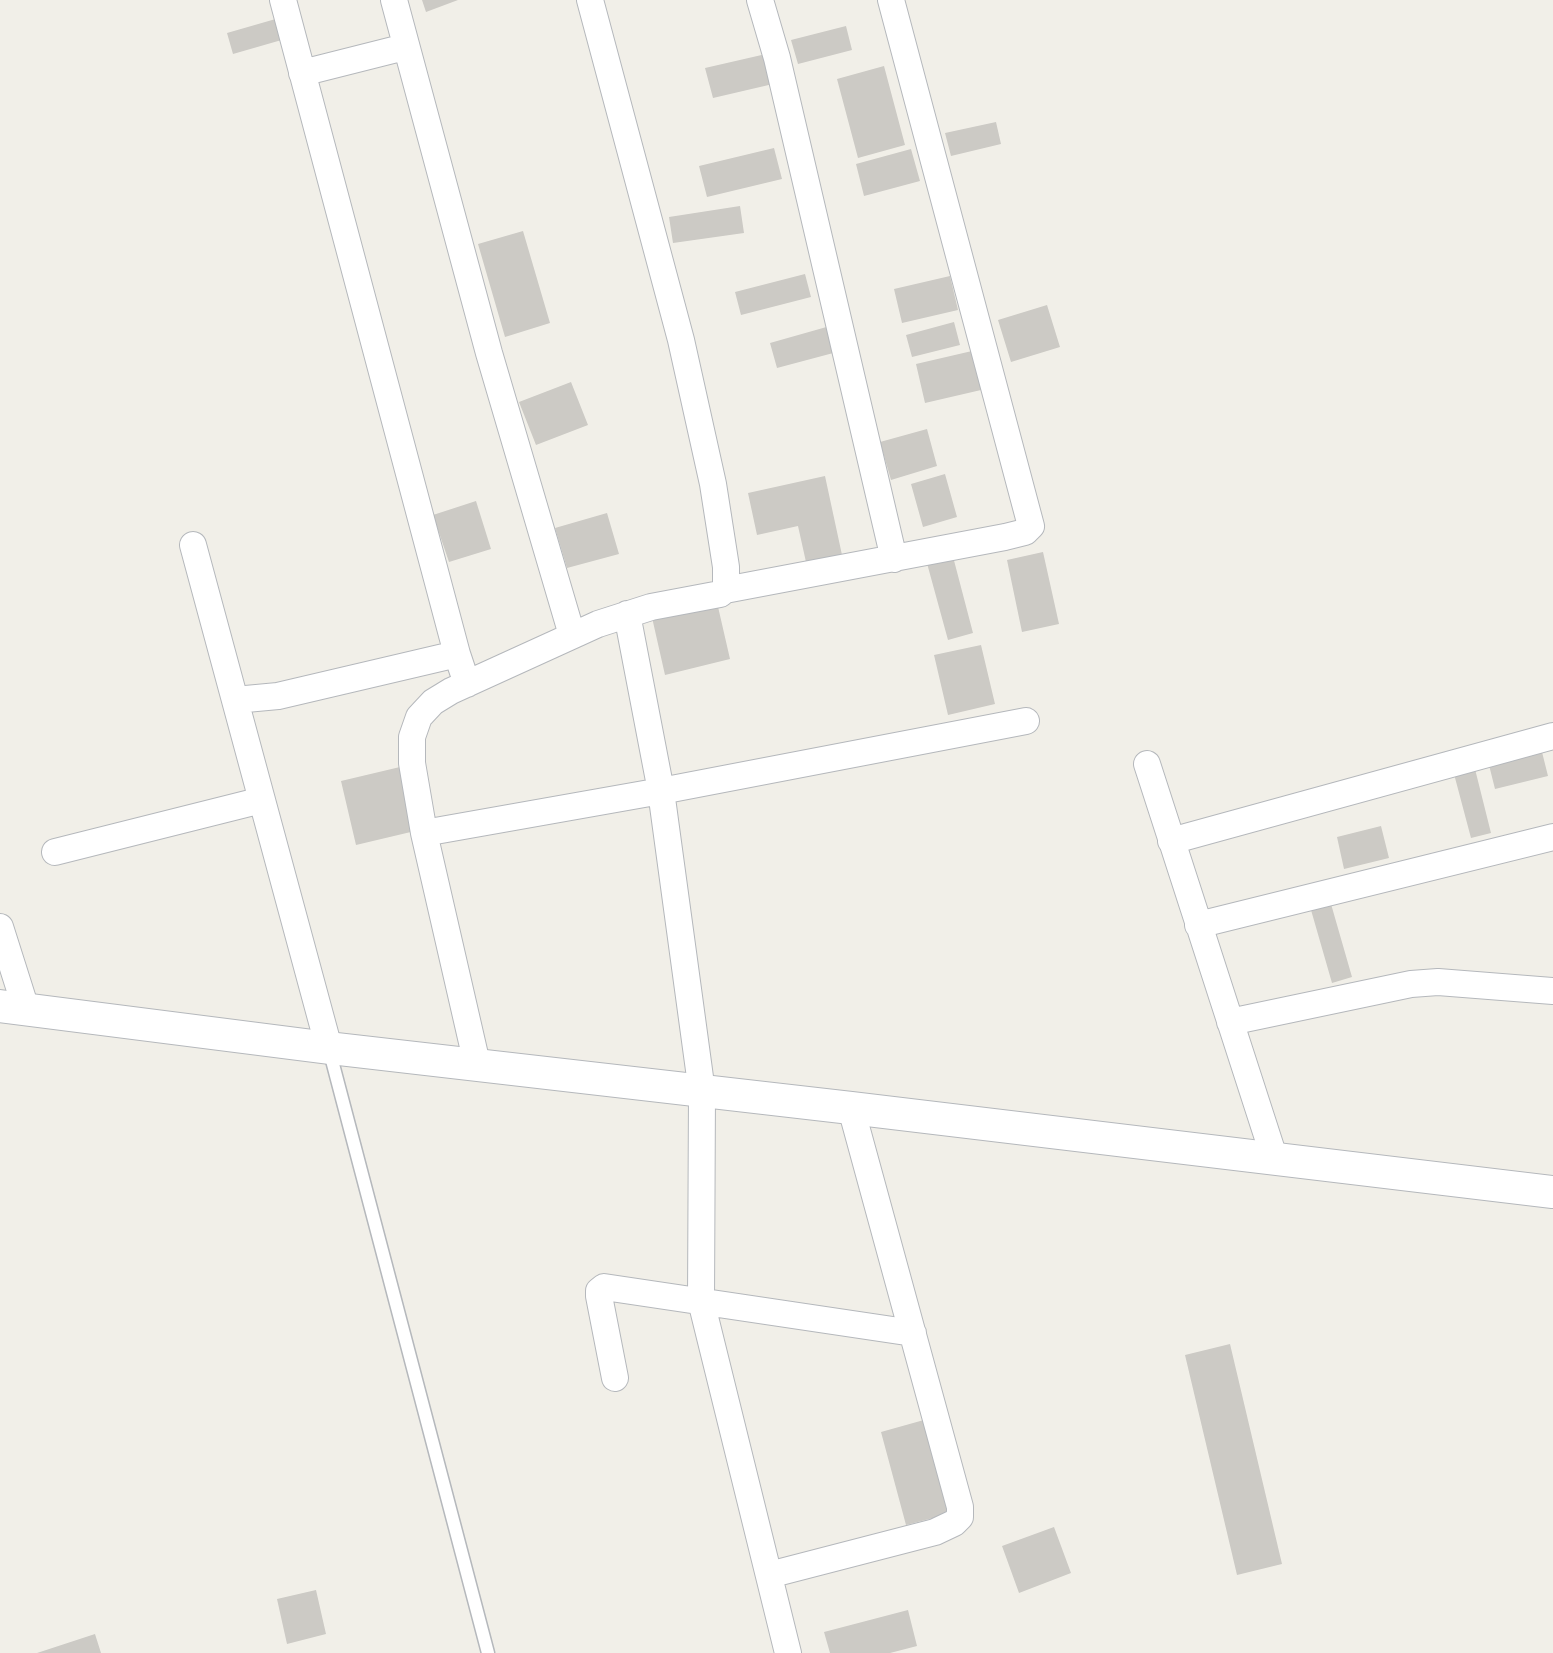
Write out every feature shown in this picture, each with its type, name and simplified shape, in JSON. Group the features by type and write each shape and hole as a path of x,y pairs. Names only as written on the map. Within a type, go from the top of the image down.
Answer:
{"street":[{"path":"283,0 457,654 467,684"},
{"path":"394,0 489,353 572,635"},
{"path":"590,0 687,362 713,484 726,567 725,590"},
{"path":"760,0 777,58 894,559"},
{"path":"477,1064 424,833 412,763 415,725 433,702 572,635 651,607 709,597 725,590 1025,532 1029,529 1031,523 891,0"},
{"path":"302,73 405,47"},
{"path":"193,545 329,1048"},
{"path":"627,614 661,791 702,1092 701,1300 788,1653"},
{"path":"235,700 278,696 457,654"},
{"path":"424,833 661,791 1026,721"},
{"path":"1171,841 1553,736"},
{"path":"1147,764 1275,1160"},
{"path":"56,852 262,800"},
{"path":"1198,925 1553,837"},
{"path":"0,927 13,1008 329,1048 1553,1192"},
{"path":"1230,1022 1411,984 1438,982 1553,991"},
{"path":"769,1575 935,1532 954,1523 960,1517 960,1507 851,1108"},
{"path":"615,1378 600,1302 599,1291 602,1288 615,1287 913,1333"}],"lane":[{"path":"329,1048 488,1653"}],"building":[{"path":"422,0 458,0 426,12"},
{"path":"286,16 292,37 233,54 227,33"},
{"path":"846,26 852,50 798,64 791,40"},
{"path":"766,54 773,84 713,98 705,68"},
{"path":"884,66 905,145 858,158 837,79"},
{"path":"996,122 1001,144 951,156 945,133"},
{"path":"774,148 782,179 707,197 699,166"},
{"path":"911,149 920,181 864,196 856,164"},
{"path":"740,206 744,233 673,243 669,217"},
{"path":"523,231 550,323 505,337 478,244"},
{"path":"805,274 811,297 741,315 735,292"},
{"path":"950,276 958,310 902,323 894,289"},
{"path":"1047,305 1060,347 1011,362 998,320"},
{"path":"954,322 960,345 912,357 906,335"},
{"path":"830,326 837,352 777,368 770,343"},
{"path":"972,351 981,390 925,403 916,364"},
{"path":"571,382 588,425 536,445 519,402"},
{"path":"927,429 937,466 891,480 880,442"},
{"path":"945,474 957,517 923,527 911,484"},
{"path":"825,476 842,555 806,562 798,526 757,535 748,493"},
{"path":"476,501 491,549 449,562 433,515"},
{"path":"607,513 619,554 567,568 555,528"},
{"path":"951,549 973,633 948,640 925,556"},
{"path":"1043,552 1059,624 1022,632 1007,560"},
{"path":"716,598 730,659 665,675 651,613"},
{"path":"981,645 995,704 948,715 934,655"},
{"path":"1540,744 1548,776 1495,789 1487,757"},
{"path":"400,767 415,831 356,845 341,781"},
{"path":"1475,769 1491,833 1471,838 1454,774"},
{"path":"1381,826 1389,858 1344,869 1337,837"},
{"path":"1329,897 1352,977 1332,983 1309,903"},
{"path":"1230,1344 1282,1564 1237,1575 1185,1355"},
{"path":"931,1418 956,1512 906,1525 881,1432"},
{"path":"1054,1527 1071,1573 1019,1593 1002,1546"},
{"path":"316,1590 326,1634 287,1644 277,1599"},
{"path":"908,1610 917,1646 890,1653 830,1653 824,1632"},
{"path":"95,1634 101,1653 37,1653"}]}
